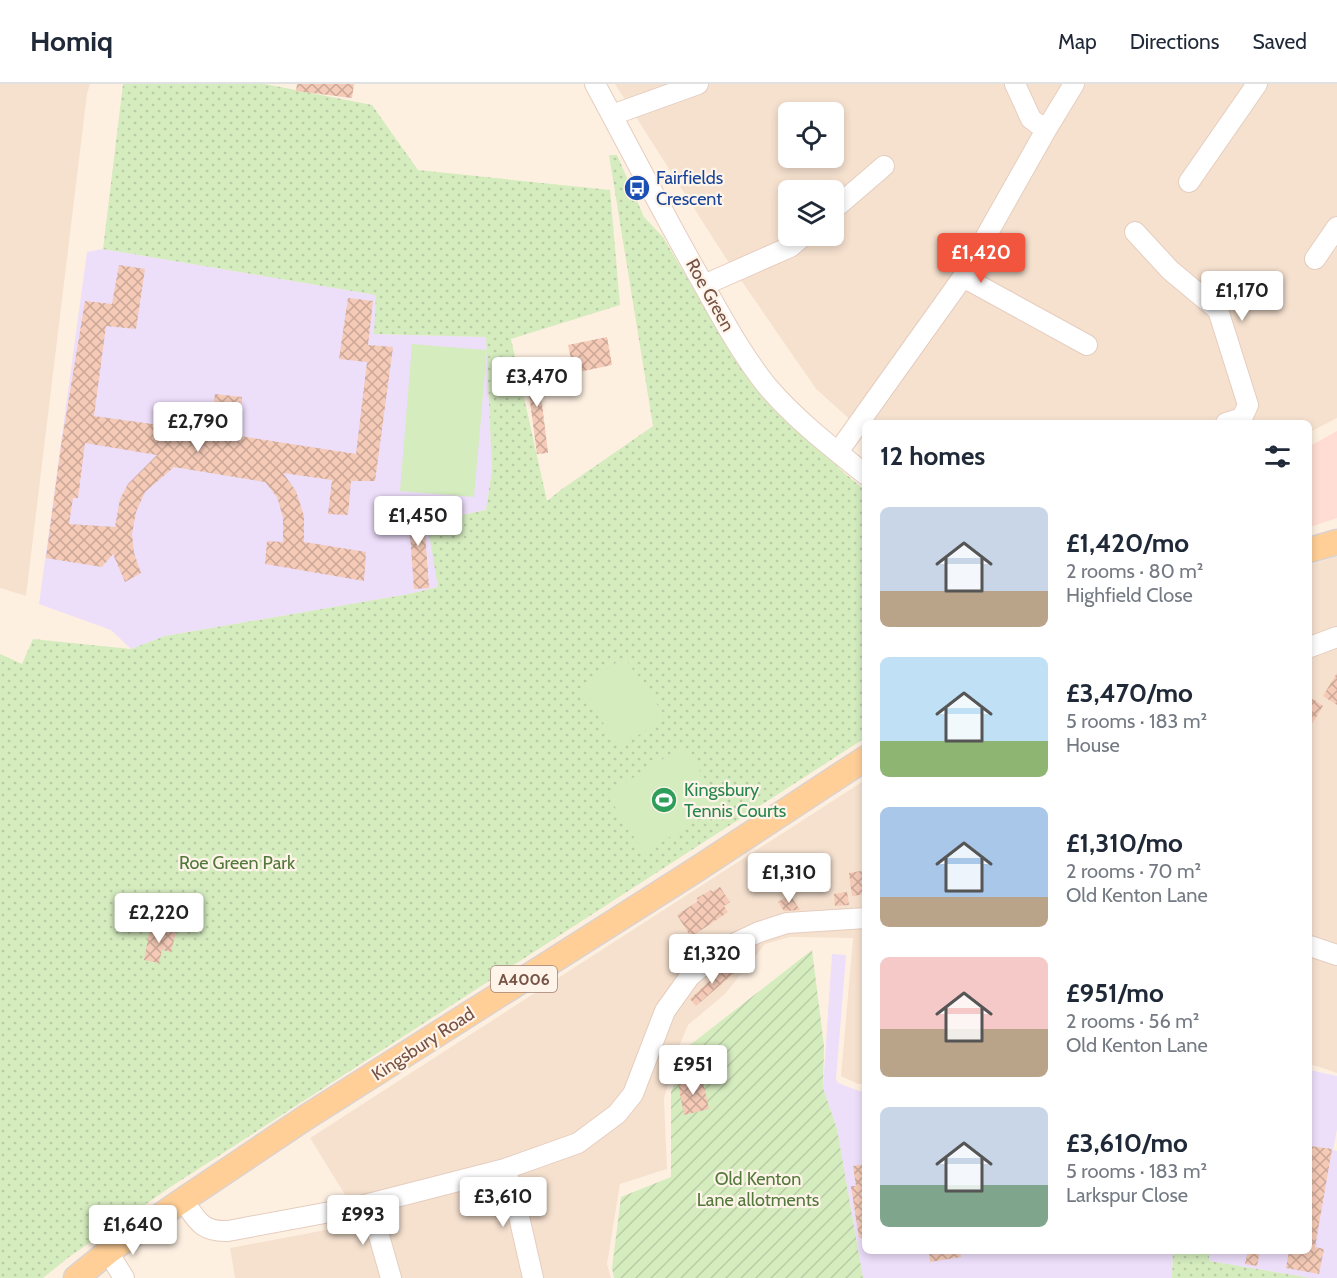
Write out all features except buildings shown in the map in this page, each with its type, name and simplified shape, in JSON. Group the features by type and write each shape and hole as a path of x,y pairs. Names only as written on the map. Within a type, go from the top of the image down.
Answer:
{"main road":[{"path":"1312,549 1337,542"},
{"name":"Kingsbury Road","path":"76,1278 108,1252 305,1119 691,873 862,761"}],"street":[{"name":"Roe Green","path":"595,84 731,334 767,386 792,413 862,472"},
{"path":"612,115 698,84"},
{"path":"1015,84 1030,119 1046,130"},
{"path":"838,452 963,277 1074,84"},
{"path":"1189,182 1257,84"},
{"path":"844,200 884,166"},
{"path":"1315,259 1337,227"},
{"path":"1136,232 1170,270 1218,310 1248,405 1242,418 1236,420"},
{"path":"704,285 791,246"},
{"path":"963,277 1087,345"},
{"path":"1312,646 1337,637"},
{"path":"183,1200 201,1226 214,1232 228,1231 370,1204 505,1168 578,1143 617,1114 633,1094 665,1011 690,976 723,950 759,932 787,923 862,918"},
{"path":"1312,947 1337,955"},
{"path":"505,1168 533,1278"},
{"path":"370,1204 391,1278"},
{"path":"108,1252 124,1278"}],"shaded area":[{"path":"0,84 90,84 26,596 0,588"},
{"path":"615,84 1337,84 1337,418 1312,431 1312,420 862,420 862,430 816,389 725,257"},
{"path":"103,249 376,295 375,334 486,337 492,470 486,510 428,522 438,587 165,636 131,649 111,630 39,604 87,252"},
{"path":"1337,431 1337,518 1312,526 1312,445"},
{"path":"1337,556 1337,1073 1312,1065 1312,564"},
{"path":"862,782 862,1084 841,1076 853,938 790,937 765,944 725,994 688,1025 675,1056 664,1099 667,1169 620,1184 607,1264 611,1278 235,1278 230,1248 352,1225 347,1198 310,1138"},
{"path":"832,954 846,955 836,1079 838,1083 862,1091 862,1254 1173,1254 1172,1278 863,1278 837,1129 823,1088"},
{"path":"1312,1070 1337,1076 1337,1129 1333,1150 1337,1151 1337,1278 1311,1278 1209,1261 1209,1254 1312,1254"}],"green space":[{"name":"Roe Green Park","path":"123,84 265,84 372,105 418,170 610,190 620,305 511,339 547,501 653,426 609,155 617,155 644,217 663,237 733,356 842,471 862,488 862,740 172,1186 69,1257 43,1278 0,1278 0,654 22,664 33,639 131,649 165,636 438,587 427,522 486,510 492,470 486,337 374,334 376,295 103,249"},
{"path":"412,344 487,350 474,497 400,491"},
{"path":"624,657 665,716 621,748 579,689"},
{"name":"Kingsbury Tennis Courts","path":"684,746 721,805 644,853 607,794"},
{"name":"Old Kenton Lane allotments","path":"812,950 824,1046 823,1088 837,1129 863,1278 614,1278 612,1268 621,1197 671,1177 671,1092 690,1045"},
{"path":"1173,1254 1209,1254 1209,1261 1311,1278 1172,1278"}],"place":[{"name":"Fairfields Crescent","path":"637,188"},
{"name":"Kingsbury Tennis Courts","path":"664,800"}]}
